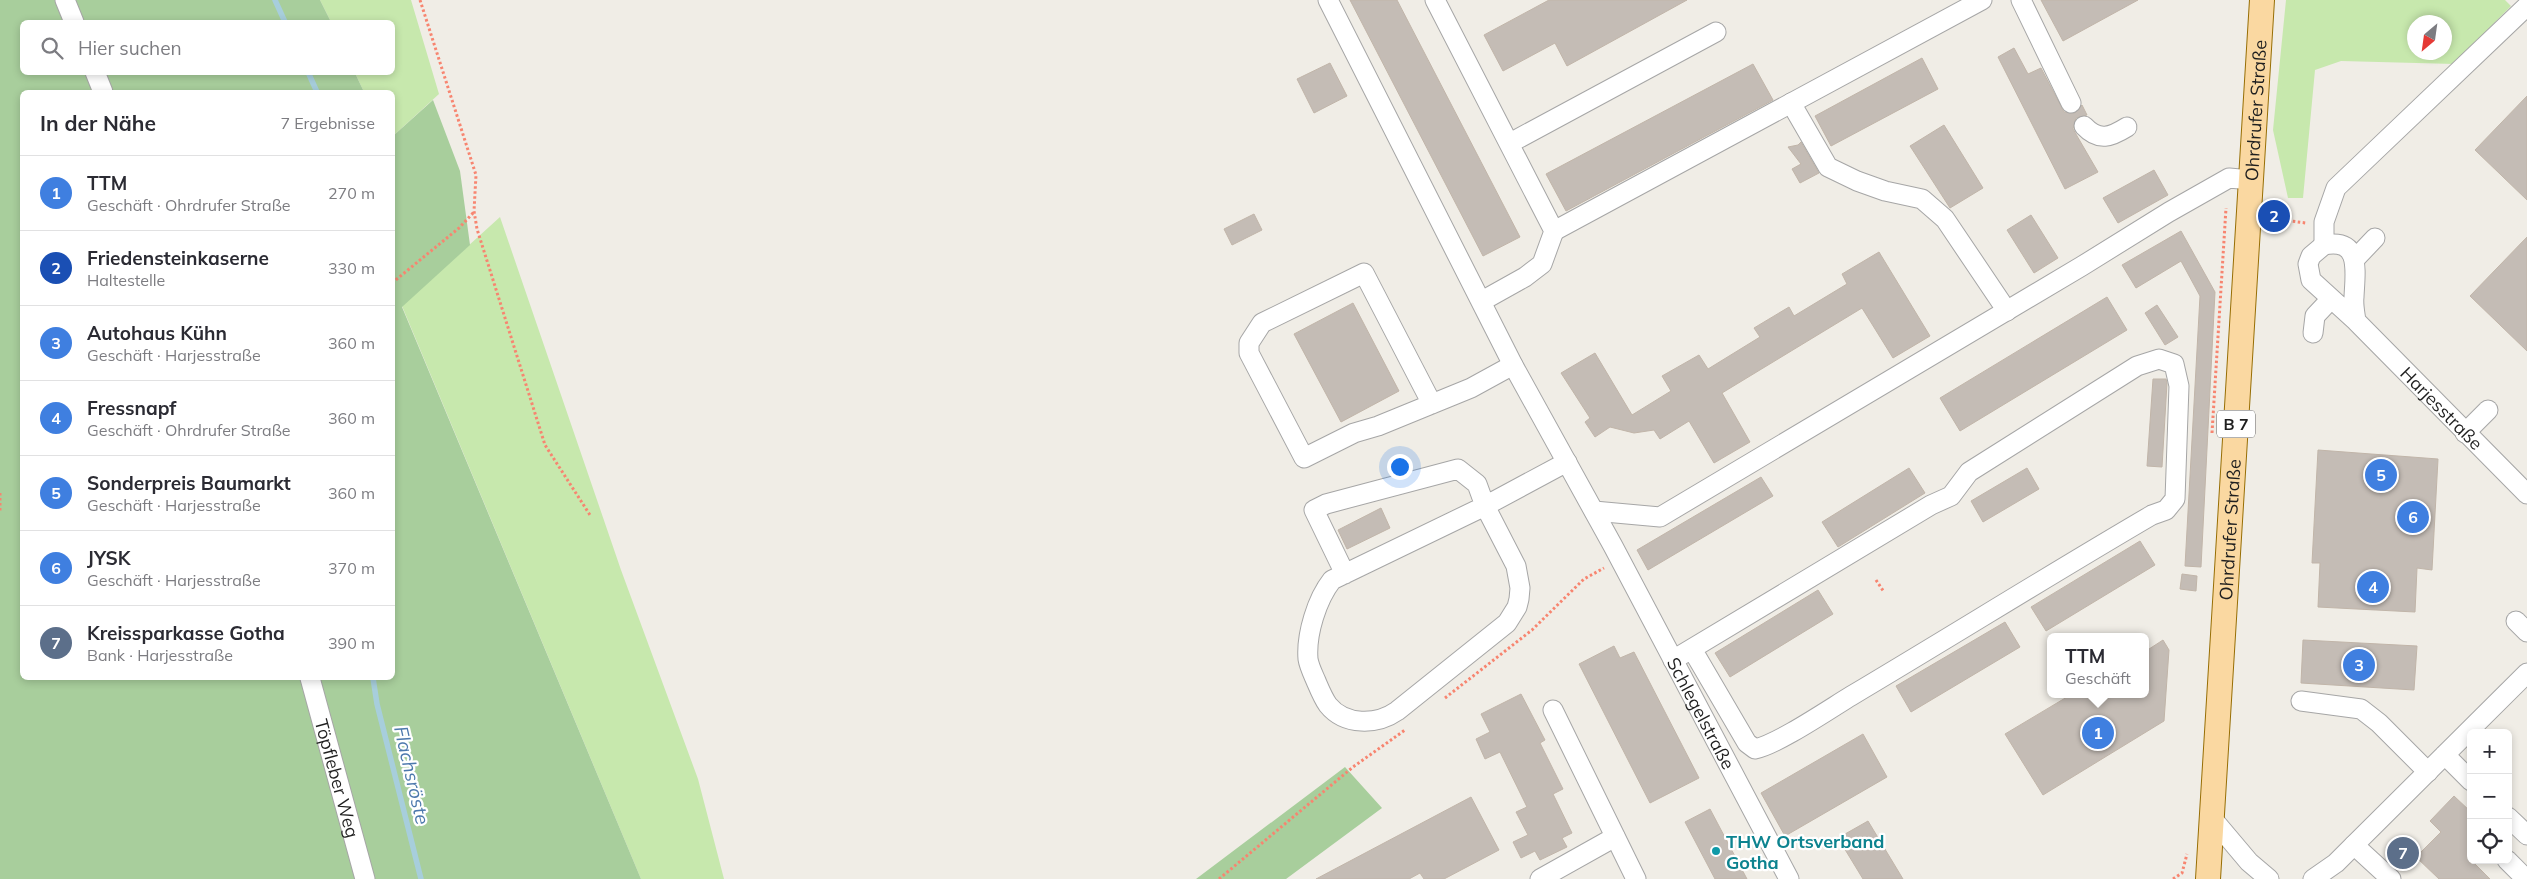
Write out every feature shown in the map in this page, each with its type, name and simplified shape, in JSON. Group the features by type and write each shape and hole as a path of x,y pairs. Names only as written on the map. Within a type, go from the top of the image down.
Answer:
{"main road":[{"name":"Ohrdrufer Straße","path":"2208,879 2262,0"}],"street":[{"path":"65,0 73,20"},
{"name":"Schlegelstraße","path":"1328,0 1513,365 1613,546 1789,879"},
{"path":"1435,0 1554,231"},
{"path":"1482,301 1525,277 1542,264 1554,231 1982,0"},
{"path":"2021,0 2071,103"},
{"path":"2356,321 2354,259 2350,251 2341,246 2324,245 2324,226 2336,188 2527,6"},
{"path":"1510,143 1716,32"},
{"path":"96,75 102,90"},
{"path":"1792,103 1828,167 1857,181 1884,191 1922,199 1933,206 1945,219 2007,311"},
{"path":"2084,126 2102,138 2111,137 2127,127"},
{"path":"1594,511 1660,517 2007,311 2169,212 2229,178 2251,180"},
{"path":"2354,259 2375,238"},
{"name":"Harjesstraße","path":"2324,245 2311,256 2308,272 2311,280 2356,321 2527,494"},
{"path":"1432,404 1364,273 1262,323 1249,343 1249,353 1304,458 1354,433 1378,426 1472,388 1513,365"},
{"path":"2313,333 2315,316 2331,299"},
{"path":"1673,660 1931,505 1951,496 1969,472 2137,366 2159,359 2174,364 2179,386 2175,499 2166,510 2152,515 2042,579 1783,736 1755,748 1747,743 1692,649"},
{"path":"2465,433 2488,410"},
{"path":"1345,574 1314,510 1326,504 1458,469 1477,484 1485,506 1516,566 1520,588 1517,607 1507,623 1405,705 1387,718 1375,721 1354,720 1332,708 1318,686 1308,659 1312,622 1323,592 1332,580 1345,574 1485,506 1567,462"},
{"path":"2313,879 2336,862 2354,845 2527,672"},
{"name":"Töpfleber Weg","path":"311,680 365,879"},
{"path":"2301,701 2361,709 2379,723 2428,772"},
{"path":"1553,710 1636,879"},
{"path":"2444,755 2467,777"},
{"path":"2211,817 2248,862 2269,879"},
{"path":"1540,879 1615,837"},
{"path":"2354,845 2391,879"},
{"path":"2511,864 2526,879"}],"path":[{"path":"420,0 476,175 474,211 477,229 545,445 590,515"},
{"path":"395,281 459,228 474,211"},
{"path":"2248,215 2324,226"},
{"path":"0,493 0,511"},
{"path":"1876,580 1884,592"}],"green space":[{"path":"0,0 320,0 330,20 20,20 20,75 356,75 363,90 20,90 20,680 395,680 395,134 433,100 460,171 470,245 402,307 641,879 0,879"},
{"path":"320,0 411,0 439,94 395,134 395,90 363,90 356,75 395,75 395,20 330,20"},
{"path":"2286,0 2505,0 2511,6 2454,64 2341,61 2315,70 2303,198 2288,198 2273,130"},
{"path":"500,217 621,570 698,779 724,879 641,879 402,306"},
{"path":"1345,767 1382,808 1286,879 1196,879"}],"building":[{"path":"1350,0 1397,0 1520,237 1483,256"},
{"path":"1549,0 1687,0 1567,66 1555,43 1503,71 1484,35"},
{"path":"2041,0 2138,0 2063,41"},
{"path":"2014,48 2028,74 2041,68 2064,112 2075,113 2082,105 2087,115 2076,118 2073,129 2098,172 2065,189 1998,57"},
{"path":"1922,58 1938,89 1831,146 1815,116"},
{"path":"1330,63 1347,96 1314,113 1297,79"},
{"path":"1753,64 1773,100 1566,211 1546,174"},
{"path":"2527,96 2527,200 2475,150"},
{"path":"1944,125 1983,188 1950,208 1910,146"},
{"path":"1801,142 1819,173 1800,183 1792,169 1801,164 1788,147 1798,145"},
{"path":"2154,170 2168,195 2118,223 2103,198"},
{"path":"1254,214 1262,230 1232,245 1224,229"},
{"path":"2031,215 2058,258 2034,273 2007,230"},
{"path":"2181,231 2215,292 2201,567 2185,566 2200,296 2181,261 2136,288 2122,265"},
{"path":"2527,237 2527,351 2470,296"},
{"path":"1879,252 1930,336 1893,358 1862,308 1722,393 1750,442 1714,463 1689,421 1660,439 1654,430 1634,433 1610,427 1595,437 1585,422 1590,418 1561,373 1595,353 1632,415 1671,391 1662,376 1699,355 1708,369 1760,337 1754,328 1789,307 1794,316 1847,284 1842,274"},
{"path":"2107,297 2127,330 1960,431 1940,398"},
{"path":"1353,303 1399,391 1341,422 1294,334"},
{"path":"2157,305 2178,337 2165,345 2145,313"},
{"path":"2153,379 2166,379 2167,383 2162,467 2147,466"},
{"path":"2318,450 2438,459 2432,570 2417,568 2415,612 2318,607 2320,563 2312,563"},
{"path":"1909,468 1925,493 1838,547 1822,522"},
{"path":"2027,468 2039,489 1983,522 1971,501"},
{"path":"1761,477 1773,496 1648,570 1637,550"},
{"path":"1381,508 1390,528 1347,549 1338,530"},
{"path":"2140,541 2155,565 2046,631 2031,607"},
{"path":"2182,574 2197,576 2196,591 2180,589"},
{"path":"1818,590 1833,614 1730,677 1715,653"},
{"path":"2005,622 2020,647 1911,712 1896,686"},
{"path":"2163,640 2169,650 2164,721 2043,795 2005,734 2065,698 2149,698 2149,649"},
{"path":"2303,640 2417,646 2414,690 2301,683"},
{"path":"1614,646 1620,658 1634,652 1699,778 1650,803 1579,664"},
{"path":"1521,694 1545,740 1540,743 1563,789 1553,794 1572,833 1562,838 1567,847 1540,860 1535,851 1521,858 1513,842 1528,835 1516,812 1527,807 1500,752 1485,759 1476,739 1490,732 1481,714"},
{"path":"1863,734 1887,777 1785,836 1761,793"},
{"path":"2454,796 2467,808 2467,864 2475,864 2490,879 2439,879 2416,857 2441,832 2430,821"},
{"path":"1471,797 1499,850 1444,879 1424,879 1420,873 1409,879 1316,879"},
{"name":"THW Ortsverband Gotha","path":"1710,809 1747,879 1715,879 1685,822"},
{"path":"1868,821 1903,879 1863,879 1838,838"},
{"path":"2403,841 2414,852 2402,864 2391,853"}],"waterway":[{"name":"Flachsröste","path":"275,0 284,20"},
{"name":"Flachsröste","path":"309,75 316,90"},
{"name":"Flachsröste","path":"373,680 377,704 421,879"}],"place":[{"name":"Friedensteinkaserne","path":"2274,216"},
{"name":"Sonderpreis Baumarkt","path":"2381,475"},
{"name":"JYSK","path":"2413,517"},
{"name":"Fressnapf","path":"2373,587"},
{"name":"Autohaus Kühn","path":"2359,665"},
{"name":"TTM","path":"2098,733"},
{"name":"THW Ortsverband Gotha","path":"1716,851"},
{"name":"Kreissparkasse Gotha","path":"2403,853"}]}
